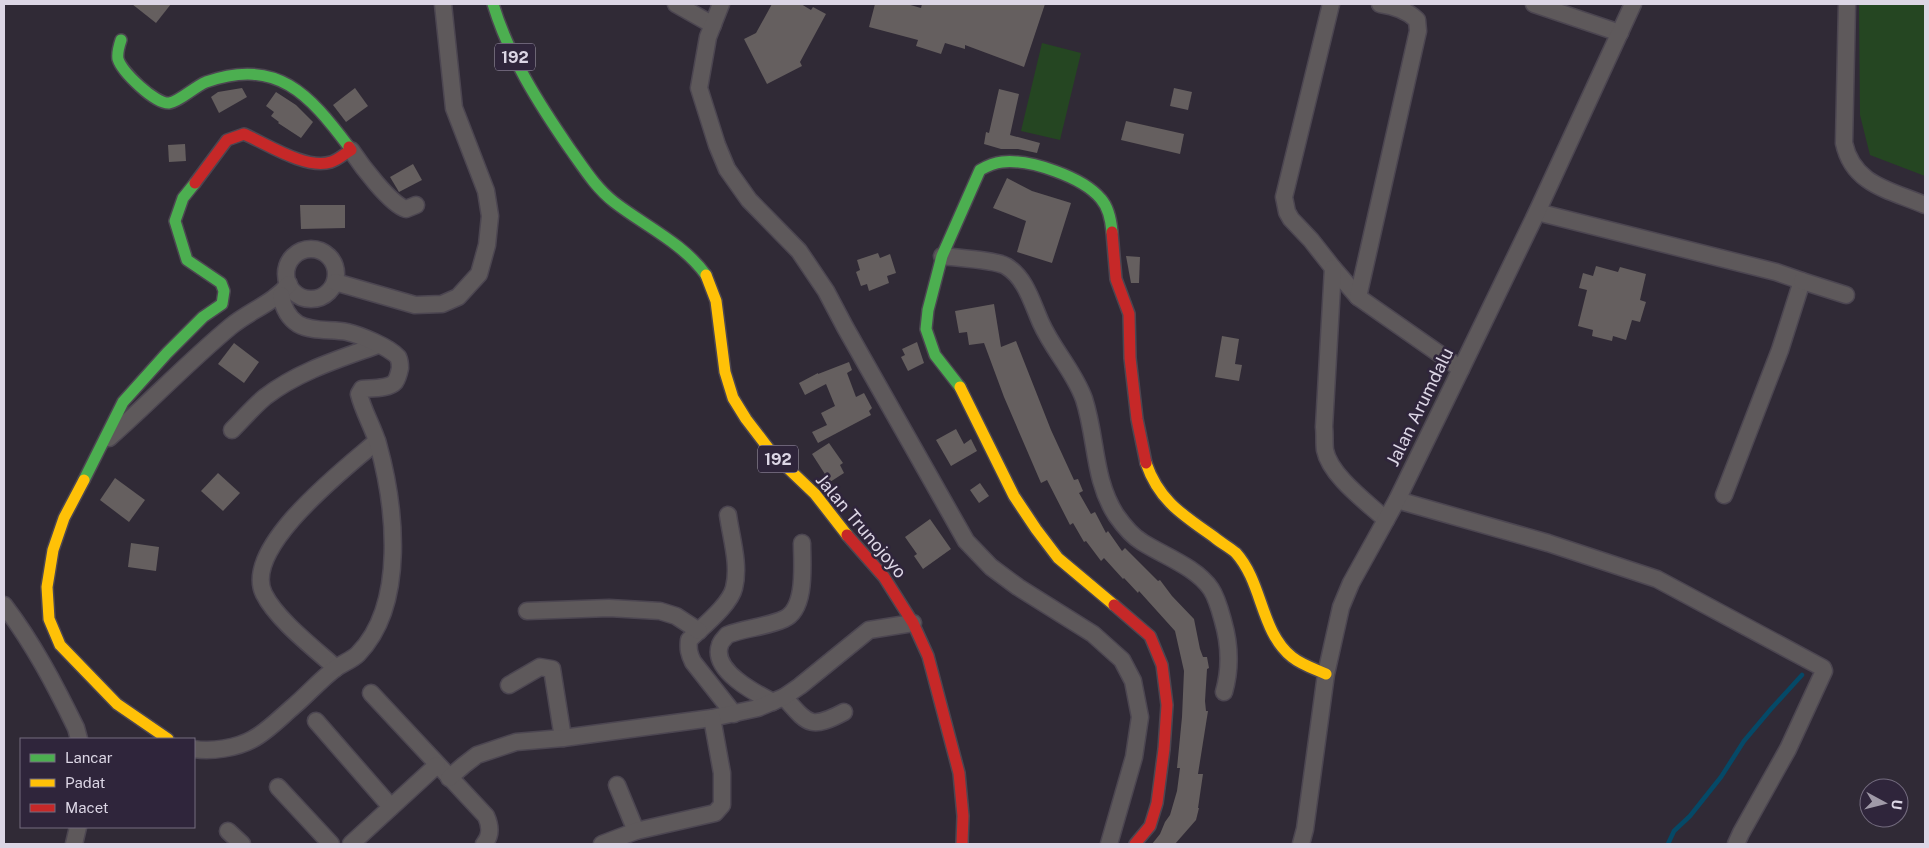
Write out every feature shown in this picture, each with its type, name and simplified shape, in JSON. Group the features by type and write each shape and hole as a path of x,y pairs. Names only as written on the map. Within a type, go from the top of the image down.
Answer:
{"street":[{"path":"335,282 415,305 442,304 458,297 479,274 487,245 490,216 486,191 454,108 443,4"},
{"name":"Jalan Trunojoyo","path":"493,4 502,33 541,108 594,184 605,196 690,255 706,274 716,301 725,372 733,398 746,419 772,453 815,494 884,577 913,623 928,656 959,773 962,844"},
{"path":"676,4 713,25"},
{"path":"720,4 708,37 699,88 716,145 727,169 749,200 798,251 826,290 966,541 998,572 1093,634 1122,660 1134,681 1140,717 1134,757 1109,844"},
{"path":"1331,4 1284,197 1287,212 1358,296 1461,369"},
{"path":"1358,296 1418,31 1417,20 1410,13 1392,6 1380,4"},
{"path":"1534,4 1620,33"},
{"name":"Jalan Arumdalu","path":"1301,844 1305,829 1326,674 1341,607 1351,584 1397,500 1461,369 1537,212 1633,4"},
{"path":"1847,4 1844,143 1847,155 1856,171 1868,181 1925,205"},
{"path":"120,40 119,62 128,74 156,100 166,103 171,103 199,85 232,76 268,76 295,87 311,102 394,202 406,209 416,205"},
{"path":"167,738 118,704 83,671 60,645 49,619 47,587 53,550 64,518 123,402 167,353 203,317 222,304 224,291 221,283 187,260 175,221 183,198 227,140 244,134 305,162 319,164 331,162 351,150"},
{"path":"1135,844 1150,826 1157,803 1164,749 1166,705 1162,665 1150,636 1058,558 1036,529 1014,496 960,387 935,355 926,330 928,310 942,256 980,170 985,166 1001,161 1025,164 1058,173 1084,183 1097,193 1104,202 1109,214 1116,279 1124,296 1129,314 1130,348 1137,420 1146,464 1156,488 1166,502 1182,516 1236,555 1253,582 1269,623 1286,651 1293,658 1326,674"},
{"path":"1537,212 1767,270 1846,295"},
{"path":"102,444 138,412 178,372 232,326 285,290 312,299 322,296 330,290 335,282 336,272 334,263 328,255 320,250 310,249 301,251 293,257 288,265 285,290 287,315 298,324 309,328 346,332 360,336 390,351 400,362 397,381 392,386 362,389 359,394 377,441 383,464 392,533 394,560 382,620 358,655 336,668 252,740 204,751 195,749"},
{"path":"942,256 1003,265 1015,272 1027,290 1048,338 1070,368 1083,398 1091,424 1100,482 1116,514 1130,532 1141,542 1195,573 1211,588 1214,594 1226,631 1230,658 1224,692"},
{"path":"1333,268 1324,427 1326,452 1335,471 1341,478 1386,520"},
{"path":"1724,495 1780,350 1802,281"},
{"path":"232,430 264,398 290,380 378,345"},
{"path":"336,668 273,609 263,592 262,578 265,562 272,546 294,517 315,494 377,441"},
{"path":"1397,500 1548,543 1656,578 1824,670 1788,749 1740,833 1736,844"},
{"path":"728,514 736,573 734,589 723,606 689,640 689,655 734,714"},
{"path":"802,543 802,592 793,610 786,619 727,635 720,645 719,655 726,670 750,691 778,699 800,715 818,724 844,712"},
{"path":"4,605 40,659 76,728 79,738"},
{"path":"527,611 608,608 660,612 676,616 699,631"},
{"path":"449,778 477,756 497,747 516,742 563,738 712,718 758,708 800,686 869,630 913,623"},
{"path":"509,685 540,667 552,669 563,738"},
{"path":"371,693 486,816 490,830 484,844"},
{"path":"602,844 636,831 715,813 722,805 722,773 712,718"},
{"path":"316,721 392,806"},
{"path":"351,844 437,765"},
{"path":"617,785 636,831"},
{"path":"278,787 331,844"},
{"path":"74,844 78,828"},
{"path":"228,831 242,844"}],"green space":[{"path":"1859,4 1925,4 1925,176 1870,155 1860,115"},
{"path":"1042,43 1081,53 1060,140 1021,131"}],"building":[{"path":"132,4 171,4 156,23"},
{"path":"772,4 801,4 811,10 813,7 826,14 800,62 802,66 767,84 744,39 756,33"},
{"path":"875,4 907,4 921,8 922,4 1045,4 1024,67 965,45 965,49 945,43 941,54 916,46 918,40 869,27"},
{"path":"242,88 247,97 219,113 211,97 218,92"},
{"path":"355,88 368,106 346,122 333,105"},
{"path":"1174,88 1192,92 1188,110 1170,106"},
{"path":"999,89 1019,94 1010,135 1040,143 1037,153 1018,149 1001,149 984,144 986,132 989,133"},
{"path":"276,92 296,105 313,122 301,138 278,123 271,116 274,112 266,106"},
{"path":"1126,121 1184,134 1180,154 1121,140"},
{"path":"185,144 186,161 169,162 168,145"},
{"path":"413,164 422,180 399,192 390,177"},
{"path":"1007,178 1032,191 1071,203 1052,263 1017,252 1026,221 993,208"},
{"path":"300,205 345,205 345,228 301,229"},
{"path":"878,253 880,258 890,254 896,273 887,276 889,283 869,291 867,284 861,286 856,272 860,270 857,260"},
{"path":"1126,256 1140,257 1139,283 1131,283"},
{"path":"1596,266 1618,272 1620,267 1646,274 1640,300 1646,302 1640,322 1632,320 1626,340 1613,336 1612,341 1592,336 1593,330 1578,326 1587,290 1579,288 1583,273 1593,276"},
{"path":"994,304 1001,347 1016,341 1051,430 1074,480 1078,479 1083,491 1079,493 1091,514 1095,512 1106,533 1108,531 1122,551 1125,548 1158,581 1160,580 1194,619 1200,649 1203,657 1207,657 1209,668 1207,669 1205,701 1206,711 1208,711 1198,774 1203,774 1199,808 1196,820 1175,844 1152,844 1160,834 1170,815 1177,791 1180,768 1177,768 1184,671 1175,631 1139,591 1138,593 1123,579 1104,558 1101,561 1086,541 1084,542 1073,523 1070,525 1047,480 1041,483 1004,397 984,343 969,345 967,332 959,333 955,311"},
{"path":"1222,336 1239,339 1235,364 1242,365 1239,381 1215,377"},
{"path":"917,342 924,363 908,371 901,357 905,355 902,349"},
{"path":"234,343 259,362 244,383 218,364"},
{"path":"849,362 852,370 847,373 856,397 864,393 872,408 869,411 871,415 818,443 812,432 827,425 821,413 835,406 826,384 805,395 799,383 818,373"},
{"path":"956,429 964,444 971,439 977,451 951,466 936,440"},
{"path":"829,443 843,463 840,465 844,473 830,482 812,454"},
{"path":"218,473 240,493 223,511 201,491"},
{"path":"115,478 145,500 129,522 100,500"},
{"path":"980,483 989,496 979,503 970,490"},
{"path":"930,519 951,549 923,569 914,556 917,554 905,537"},
{"path":"131,543 159,547 156,571 128,567"}],"waterway":[{"path":"1668,844 1674,831 1690,816 1721,777 1744,741 1802,675"}],"traffic: fast":[{"path":"493,4 507,43 526,80 558,132 590,177 614,202 686,253 706,275"},
{"path":"121,40 118,54 121,65 132,79 148,93 163,102 173,102 206,82 231,75 253,74 272,78 289,85 305,97 320,111 349,147"},
{"path":"960,387 935,355 926,329 928,310 942,256 980,170 1002,162 1027,163 1069,177 1093,191 1101,199 1109,214 1112,232"},
{"path":"84,480 123,402 167,353 203,317 222,304 224,291 221,283 187,260 175,221 183,198 195,183"}],"traffic: slow":[{"path":"706,275 716,301 725,372 733,398 746,419 772,453 815,494 847,535"},
{"path":"960,387 1014,496 1036,529 1058,558 1114,605"},
{"path":"1146,463 1158,488 1173,506 1236,553 1245,565 1252,578 1267,621 1282,646 1296,660 1326,674"},
{"path":"84,480 64,518 53,550 47,587 49,619 60,645 117,704 167,738"}],"traffic: jam":[{"path":"195,183 227,140 244,134 287,155 321,164 339,158 351,150 349,147"},
{"path":"1112,232 1116,279 1129,314 1130,358 1137,419 1146,463"},
{"path":"847,535 884,577 913,623 928,656 959,773 963,816 962,844"},
{"path":"1114,605 1150,636 1162,665 1167,705 1157,803 1150,826 1135,844"}]}
